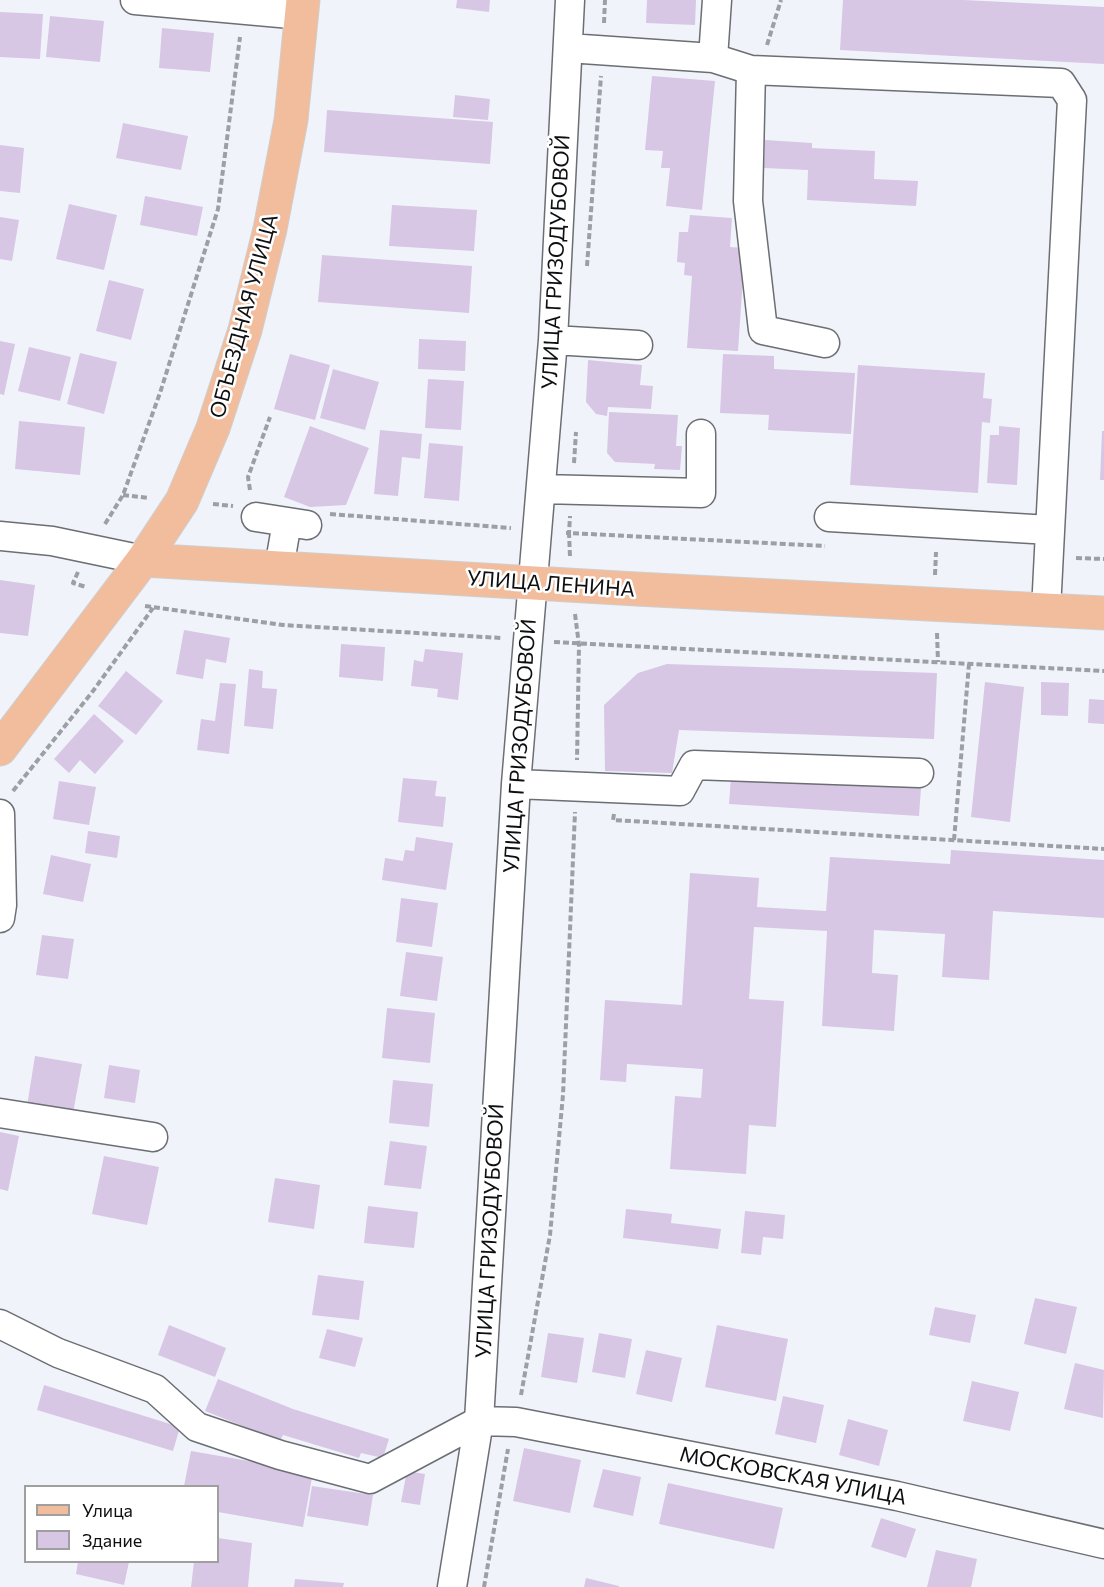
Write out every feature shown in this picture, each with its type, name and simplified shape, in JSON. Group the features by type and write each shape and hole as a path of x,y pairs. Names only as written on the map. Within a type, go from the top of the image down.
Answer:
{"main road":[{"name":"ОБЪЕЗДНАЯ УЛИЦА","path":"0,749 116,597 183,501 213,428 245,330 270,229 291,120 303,7"},
{"name":"УЛИЦА ЛЕНИНА","path":"143,560 683,592 1104,613"}],"street":[{"path":"135,0 243,10 303,7"},
{"name":"УЛИЦА ГРИЗОДУБОВОЙ","path":"452,1587 479,1421 516,784 553,340 570,0"},
{"path":"713,58 717,0"},
{"path":"568,48 713,58 754,70 1061,83 1072,100 1046,610"},
{"path":"754,70 748,201 763,330 825,343"},
{"path":"553,340 638,345"},
{"path":"541,489 701,493 701,434"},
{"path":"250,508 306,520 279,568"},
{"path":"829,517 1050,530"},
{"name":"УЛИЦА ЛЕНИНА","path":"0,536 52,541 143,560"},
{"path":"516,784 680,790 694,765 919,772"},
{"path":"0,918 3,807"},
{"path":"0,1113 153,1137"},
{"path":"0,1324 58,1353 155,1389 197,1426 280,1455 370,1479 479,1421"},
{"name":"МОСКОВСКАЯ УЛИЦА","path":"479,1421 516,1422 897,1496 1104,1544"}],"path":[{"path":"586,272 605,0"},
{"path":"754,70 781,0"},
{"path":"243,10 218,209 160,393 123,495 73,583 153,608 284,625 579,645 1104,671"},
{"path":"123,495 250,508 248,477 270,417"},
{"path":"306,520 568,533 576,422"},
{"path":"3,807 93,691 153,608"},
{"path":"954,840 969,664"},
{"path":"615,789 613,820 1104,849"},
{"path":"484,1587 509,1443 516,1422"}],"building":[{"path":"457,0 490,0 489,12 456,8"},
{"path":"647,0 696,0 695,25 646,23"},
{"path":"843,0 964,0 1104,7 1104,64 840,50"},
{"path":"0,12 43,14 40,59 0,57"},
{"path":"50,16 104,21 100,62 46,57"},
{"path":"162,28 214,33 210,72 159,68"},
{"path":"652,76 715,81 702,210 666,206 670,168 661,168 663,151 645,150"},
{"path":"455,95 490,99 488,120 453,117"},
{"path":"327,110 493,122 490,164 324,152"},
{"path":"123,123 188,136 181,170 116,158"},
{"path":"765,140 812,143 812,148 875,151 874,179 918,181 916,206 807,200 808,170 764,168"},
{"path":"0,145 24,148 20,193 0,191"},
{"path":"145,196 203,207 197,236 140,225"},
{"path":"69,204 117,215 104,270 56,259"},
{"path":"392,205 477,210 474,251 389,246"},
{"path":"690,215 732,218 730,247 745,248 738,351 687,348 692,276 684,275 685,263 677,262 679,232 688,232"},
{"path":"0,217 19,220 12,261 0,259"},
{"path":"322,255 472,266 469,313 318,302"},
{"path":"109,280 144,289 131,340 96,331"},
{"path":"419,339 466,341 465,371 418,369"},
{"path":"0,341 15,344 4,395 0,394"},
{"path":"29,347 71,357 60,401 18,391"},
{"path":"80,353 117,362 104,414 67,404"},
{"path":"290,354 330,365 315,420 274,409"},
{"path":"723,354 774,356 774,369 855,373 851,434 768,430 769,415 720,413"},
{"path":"588,360 642,365 640,385 653,386 651,409 608,407 607,416 596,414 586,402"},
{"path":"858,365 985,373 983,398 992,399 990,423 982,422 978,493 850,485"},
{"path":"333,369 379,382 365,430 320,418"},
{"path":"428,379 464,381 461,430 425,428"},
{"path":"609,412 678,415 676,446 682,446 680,470 654,469 655,464 615,462 607,453"},
{"path":"19,421 85,427 80,475 15,469"},
{"path":"310,426 369,448 346,505 310,507 284,497"},
{"path":"999,426 1020,428 1017,485 987,483 990,435 999,435"},
{"path":"380,430 422,434 420,459 402,457 398,496 374,494"},
{"path":"1102,431 1104,431 1104,480 1100,480"},
{"path":"429,443 463,446 459,501 424,498"},
{"path":"0,580 35,585 28,636 0,633"},
{"path":"184,630 230,638 226,663 206,659 203,679 176,674"},
{"path":"341,644 385,647 383,681 339,677"},
{"path":"425,649 463,653 458,700 437,697 438,689 411,686 414,660 423,662"},
{"path":"667,664 937,673 934,739 679,730 672,773 605,771 604,705 638,673"},
{"path":"249,669 263,671 262,688 277,689 273,729 244,726"},
{"path":"126,671 163,701 136,735 98,706"},
{"path":"985,682 1024,687 1010,822 971,817"},
{"path":"1041,682 1069,683 1068,716 1041,715"},
{"path":"220,683 236,684 229,754 197,750 201,719 215,721"},
{"path":"1089,699 1104,700 1104,724 1088,723"},
{"path":"94,714 124,741 95,774 80,760 69,773 54,759"},
{"path":"731,777 921,788 919,816 729,804"},
{"path":"403,778 437,781 435,796 446,797 443,827 398,822"},
{"path":"59,781 96,787 89,825 53,819"},
{"path":"88,831 120,836 117,858 85,853"},
{"path":"416,837 453,843 446,890 382,880 385,858 403,861 405,850 414,851"},
{"path":"951,850 1104,860 1104,918 993,911 989,980 942,977 945,934 874,930 872,973 898,975 894,1031 822,1026 827,931 754,927 749,999 784,1001 776,1127 749,1125 746,1174 670,1169 675,1096 701,1098 703,1069 627,1064 626,1082 600,1080 605,1000 682,1005 690,873 759,878 757,907 826,911 830,857 950,864"},
{"path":"51,855 91,864 83,902 43,894"},
{"path":"401,898 438,903 432,947 396,942"},
{"path":"42,935 74,939 68,979 36,975"},
{"path":"406,952 443,957 437,1001 400,996"},
{"path":"387,1008 435,1013 430,1063 382,1058"},
{"path":"35,1056 82,1064 73,1113 27,1106"},
{"path":"109,1065 140,1070 135,1103 104,1098"},
{"path":"393,1080 433,1084 429,1127 389,1123"},
{"path":"0,1132 19,1136 8,1191 0,1189"},
{"path":"390,1141 427,1146 421,1189 384,1185"},
{"path":"104,1156 159,1167 147,1225 92,1214"},
{"path":"275,1178 320,1185 314,1229 268,1222"},
{"path":"368,1206 418,1212 414,1248 364,1243"},
{"path":"626,1209 672,1214 671,1223 721,1229 718,1249 623,1238"},
{"path":"745,1211 785,1215 783,1239 763,1237 761,1255 741,1253"},
{"path":"318,1275 364,1281 359,1320 312,1315"},
{"path":"1035,1298 1077,1307 1066,1354 1024,1344"},
{"path":"935,1307 976,1315 970,1343 929,1335"},
{"path":"169,1325 226,1348 215,1377 158,1355"},
{"path":"717,1325 788,1339 776,1401 705,1387"},
{"path":"327,1329 363,1338 355,1367 319,1358"},
{"path":"548,1333 584,1338 577,1383 541,1377"},
{"path":"599,1333 632,1339 625,1378 592,1372"},
{"path":"646,1350 682,1358 672,1402 636,1394"},
{"path":"1075,1363 1104,1370 1103,1418 1064,1409"},
{"path":"218,1379 293,1409 389,1439 383,1458 361,1453 359,1458 283,1435 280,1441 205,1411"},
{"path":"972,1381 1019,1392 1010,1431 963,1421"},
{"path":"44,1385 180,1427 173,1451 37,1410"},
{"path":"783,1396 824,1405 816,1443 775,1434"},
{"path":"848,1419 888,1430 879,1466 839,1455"},
{"path":"524,1448 581,1460 570,1513 513,1501"},
{"path":"191,1451 313,1472 303,1527 219,1512 219,1485 184,1485"},
{"path":"603,1469 641,1477 633,1516 593,1507"},
{"path":"407,1471 425,1474 420,1505 401,1502"},
{"path":"668,1483 783,1508 774,1549 659,1524"},
{"path":"312,1486 373,1495 368,1526 307,1516"},
{"path":"881,1518 916,1529 906,1558 871,1547"},
{"path":"219,1538 252,1543 248,1587 191,1587 194,1563 219,1563"},
{"path":"936,1550 977,1559 971,1587 927,1587"},
{"path":"78,1563 129,1563 124,1585 76,1574"},
{"path":"586,1578 619,1586 619,1587 584,1587"},
{"path":"295,1579 344,1583 343,1587 294,1587"}]}
